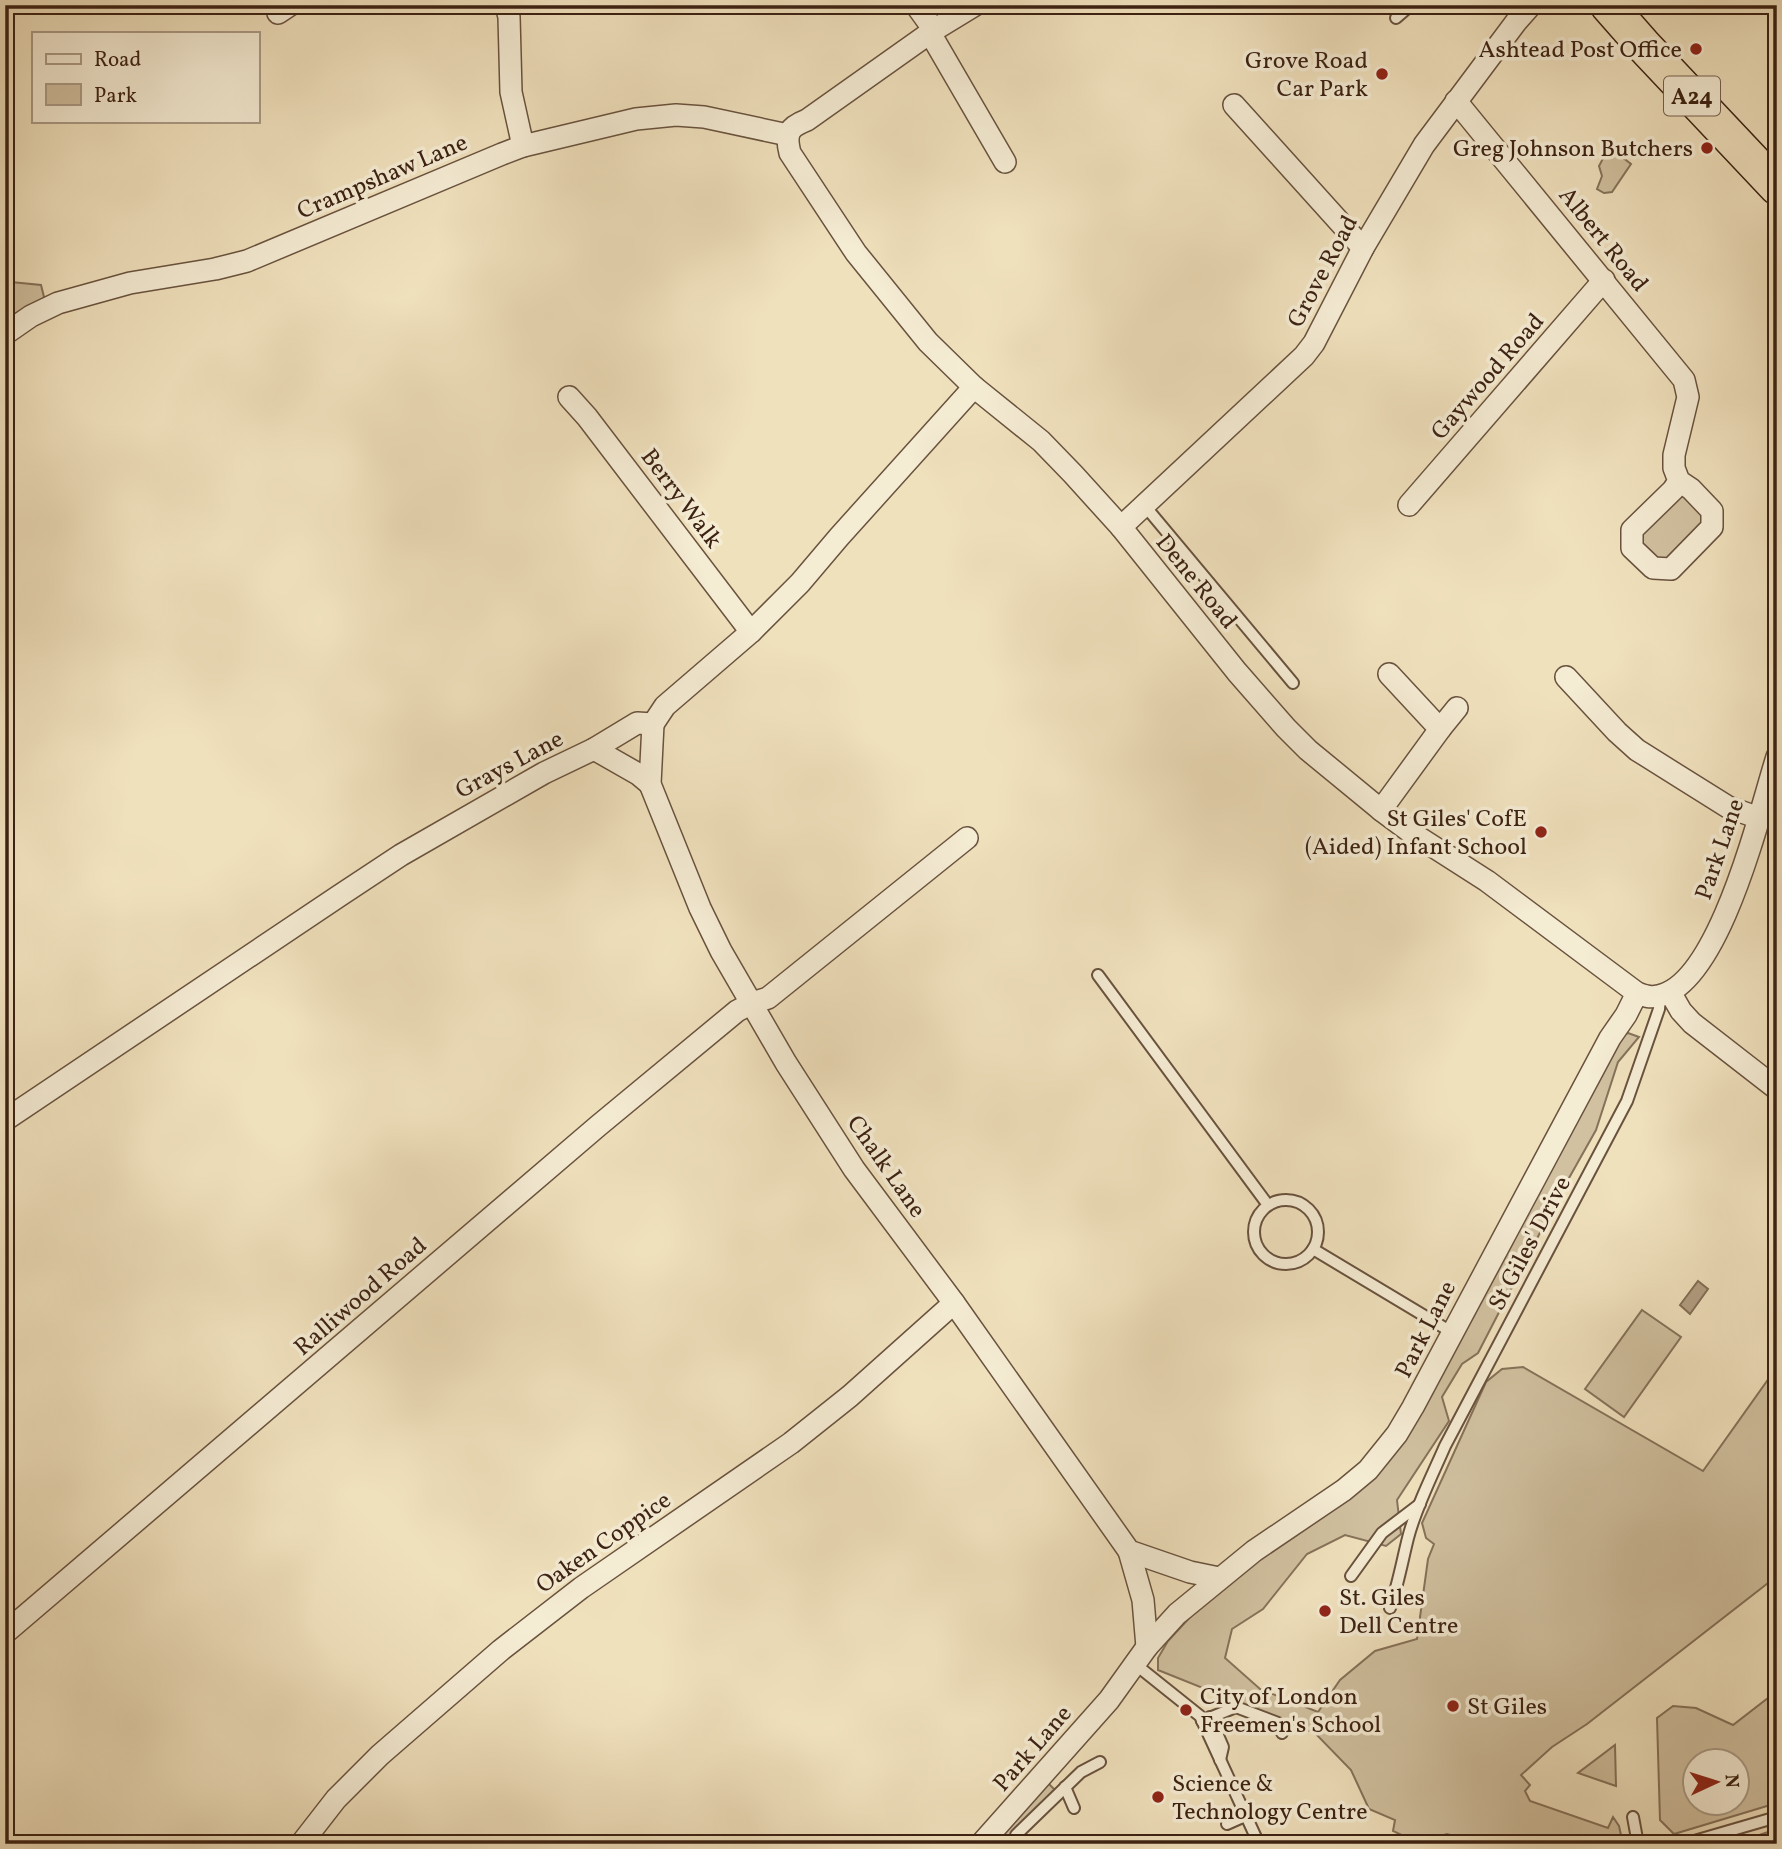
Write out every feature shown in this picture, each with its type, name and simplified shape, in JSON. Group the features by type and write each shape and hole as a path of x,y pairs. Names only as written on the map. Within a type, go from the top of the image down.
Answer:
{"highway":[{"name":"A24","path":"1608,5 1777,187"}],"street":[{"path":"506,5 509,17 511,92 523,146"},
{"path":"916,5 1005,162"},
{"path":"788,135 792,126 807,120 932,31 975,5"},
{"name":"Grove Road","path":"1121,527 1304,356 1314,343 1363,248 1424,145 1531,5"},
{"name":"Albert Road","path":"1456,101 1684,380 1688,397 1674,455 1674,468 1679,481"},
{"path":"1234,105 1363,248"},
{"name":"Crampshaw Lane","path":"5,334 31,316 58,303 130,283 247,261 523,146 636,119 676,115 704,117 788,135"},
{"name":"Dene Road","path":"788,135 790,153 856,253 928,342 974,387 1041,441 1073,474 1121,527 1286,729 1381,810 1487,881 1637,993"},
{"name":"Gaywood Road","path":"1409,505 1604,280"},
{"path":"653,724 665,706 751,632 800,583 974,387"},
{"name":"Berry Walk","path":"569,397 751,632"},
{"path":"1389,674 1440,729"},
{"path":"1566,677 1637,750 1728,807 1759,818"},
{"path":"1381,810 1457,708"},
{"name":"Grays Lane","path":"5,1120 401,855 544,772 594,749 638,723 653,724"},
{"name":"Chalk Lane","path":"653,724 650,784 699,908 721,951 786,1063 854,1169 954,1303 1129,1551 1143,1600 1141,1656"},
{"path":"594,749 638,774 650,784"},
{"name":"Park Lane","path":"1665,994 1695,969 1720,925 1737,885 1777,757"},
{"name":"Ralliwood Road","path":"5,1633 598,1126 737,1011 768,998 967,838"},
{"path":"1637,993 1648,997 1665,994 1692,1023 1777,1089"},
{"name":"Park Lane","path":"981,1844 1109,1700 1141,1656 1177,1614 1254,1551 1344,1490 1368,1470 1398,1434 1609,1038 1626,1015 1637,993"},
{"name":"Oaken Coppice","path":"301,1844 336,1799 380,1755 501,1650 581,1588 790,1443 850,1396 954,1303"},
{"path":"1129,1551 1190,1572 1219,1578"}],"lane":[{"path":"1396,18 1411,5"},
{"name":"Dene Road","path":"1145,506 1293,683"},
{"path":"1098,975 1268,1205"},
{"name":"St Giles' Drive","path":"1390,1608 1399,1583 1408,1537 1445,1446 1627,1101 1665,994"},
{"path":"1281,1200 1296,1201 1308,1209 1316,1221 1318,1235 1313,1249 1303,1259 1290,1264 1276,1262 1264,1255 1256,1243 1254,1229 1258,1215 1268,1205 1281,1200"},
{"path":"1313,1249 1453,1333"},
{"name":"St Giles' Drive","path":"1351,1576 1382,1533 1420,1504"},
{"path":"1141,1656 1204,1718 1220,1760 1259,1844"},
{"path":"1204,1718 1236,1707 1278,1723 1282,1733"},
{"path":"1016,1835 1081,1772 1100,1762"},
{"path":"1065,1787 1074,1808"},
{"path":"1227,1824 1245,1816"},
{"path":"1633,1817 1639,1844"},
{"path":"1684,1844 1777,1817"}],"green space":[{"path":"1609,147 1631,164 1612,192 1604,193 1597,189 1602,176 1599,166"},
{"path":"5,283 41,285 45,301 5,323"},
{"path":"1680,492 1705,511 1705,525 1668,561 1652,561 1639,547 1640,531"},
{"path":"1628,1033 1639,1037 1618,1062 1596,1130 1478,1353 1462,1364 1442,1397 1449,1421 1397,1500 1401,1534 1386,1546 1345,1535 1307,1554 1263,1609 1232,1629 1225,1658 1260,1689 1318,1712 1340,1680 1375,1651 1417,1639 1428,1559 1434,1544 1426,1538 1422,1523 1486,1382 1502,1369 1523,1367 1703,1471 1777,1367 1777,1576 1587,1724 1552,1747 1521,1775 1530,1785 1525,1791 1530,1801 1608,1828 1613,1817 1619,1826 1623,1844 1480,1844 1447,1834 1426,1840 1410,1839 1393,1831 1395,1820 1369,1809 1351,1770 1315,1733 1158,1670 1158,1658 1168,1641 1216,1589 1387,1462 1623,1035"},
{"path":"1642,1310 1681,1337 1624,1417 1585,1389"},
{"path":"1777,1691 1777,1803 1750,1811 1750,1748 1680,1748 1680,1818 1727,1818 1674,1834 1660,1820 1657,1718 1673,1706 1696,1708 1733,1725"},
{"path":"1615,1745 1616,1786 1578,1773"},
{"path":"1048,1783 1055,1790 1015,1833 1019,1844 994,1844"},
{"path":"1777,1829 1777,1844 1733,1844"}],"shaded area":[{"path":"1698,1281 1708,1289 1690,1314 1680,1305"}],"place":[{"name":"Ashtead Post Office","path":"1696,49"},
{"name":"Grove Road Car Park","path":"1382,74"},
{"name":"Greg Johnson Butchers","path":"1707,148"},
{"name":"St Giles' CofE (Aided) Infant School","path":"1541,832"},
{"name":"St. Giles Dell Centre","path":"1325,1611"},
{"name":"St Giles","path":"1453,1706"},
{"name":"City of London Freemen's School","path":"1186,1710"},
{"name":"Science & Technology Centre","path":"1158,1797"}]}
